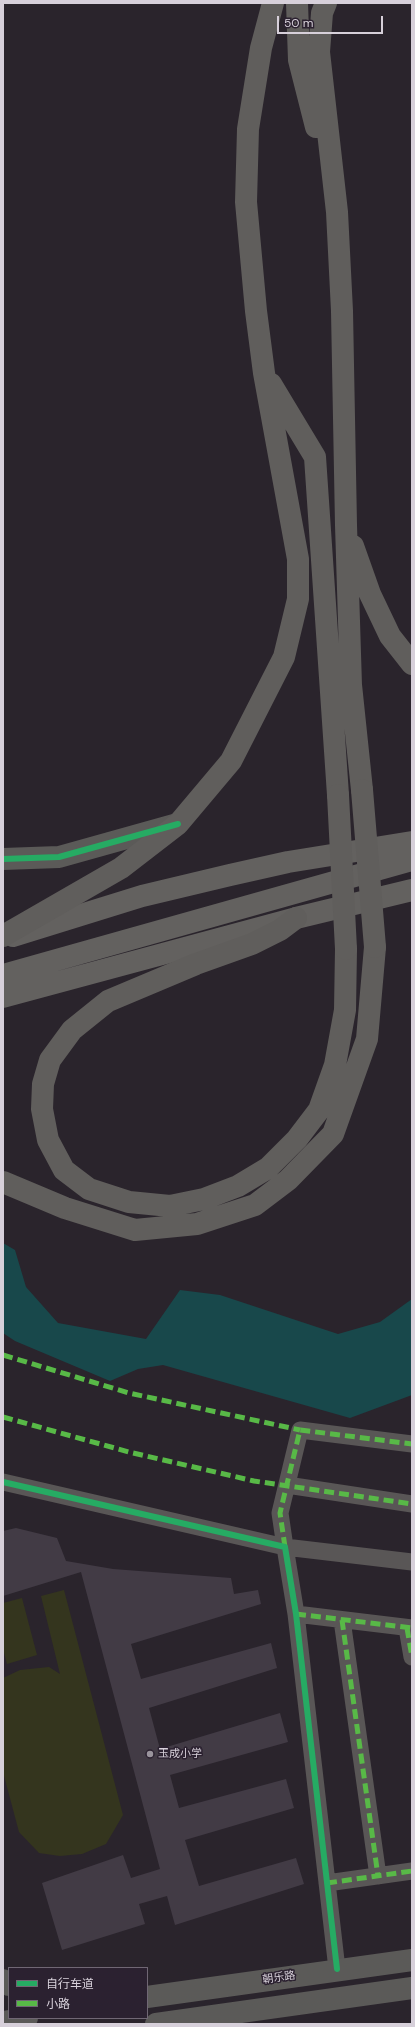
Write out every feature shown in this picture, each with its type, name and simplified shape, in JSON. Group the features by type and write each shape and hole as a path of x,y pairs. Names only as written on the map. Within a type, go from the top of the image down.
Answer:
{"highway":[{"path":"259,3 261,48"},
{"path":"3,938 121,868 178,824 230,761 256,714 284,657 298,599 298,559 264,373 256,310 246,202 248,129 261,48 273,3"},
{"path":"296,3 299,60 337,212"},
{"path":"3,1182 65,1208 135,1230 197,1224 255,1205 288,1180 334,1134 367,1039 375,947 362,790 351,685 342,311 337,212 319,52 322,13 326,3"},
{"path":"264,373 315,457 338,795 346,949 345,1010 336,1066 320,1110 297,1139 268,1168 238,1186 211,1197 170,1206 129,1202 89,1189 64,1170 48,1140 42,1109 43,1084 50,1060 72,1030 108,1000 196,964 252,944 280,930 296,918"},
{"path":"346,525 370,594 390,636 412,664"}],"main road":[{"path":"3,938 127,901 230,875 288,862 412,842"},
{"path":"3,975 412,860"},
{"path":"3,998 24,990 296,918 412,890"}],"street":[{"path":"3,859 59,857 178,824"},
{"path":"337,1969 296,1614 280,1513 300,1430 412,1444"},
{"path":"3,1482 285,1547 412,1562"},
{"path":"287,1485 412,1504"},
{"path":"296,1614 410,1628 412,1657"},
{"path":"342,1620 378,1876"},
{"path":"327,1883 412,1871"},
{"name":"朝乐路","path":"148,1997 337,1969 412,1960"},
{"path":"156,2024 412,1988"},
{"path":"3,2022 21,2019"}],"green space":[{"path":"64,1590 123,1815 106,1844 82,1854 60,1856 39,1853 19,1832 3,1772 3,1678 20,1670 49,1667 60,1674 41,1596"},
{"path":"22,1598 37,1655 7,1664 3,1649 3,1603"}],"water":[{"path":"3,1243 15,1250 26,1287 58,1323 146,1339 180,1290 220,1295 338,1334 380,1322 412,1299 412,1395 350,1418 163,1365 138,1369 110,1381 15,1341 3,1333"}],"building":[{"path":"16,1528 57,1538 66,1561 113,1569 231,1578 234,1594 258,1590 261,1604 131,1644 141,1679 271,1643 277,1668 149,1708 160,1749 280,1713 288,1742 170,1775 179,1808 286,1779 294,1808 185,1840 199,1886 296,1858 304,1884 175,1925 167,1896 139,1904 145,1924 62,1950 42,1883 123,1855 131,1878 160,1869 81,1572 3,1596 3,1531"}],"marked path":[{"path":"3,1355 129,1393 300,1430"},
{"path":"3,1417 129,1452 254,1481 412,1504"},
{"path":"285,1547 280,1513 300,1430 412,1444"},
{"path":"296,1614 412,1628"},
{"path":"342,1620 378,1876"},
{"path":"407,1628 412,1657"},
{"path":"327,1883 412,1871"}],"cycle path":[{"path":"3,859 59,857 178,824"},
{"path":"3,1482 285,1547 296,1614 337,1969"}],"place":[{"name":"玉成小学","path":"150,1754"}]}
